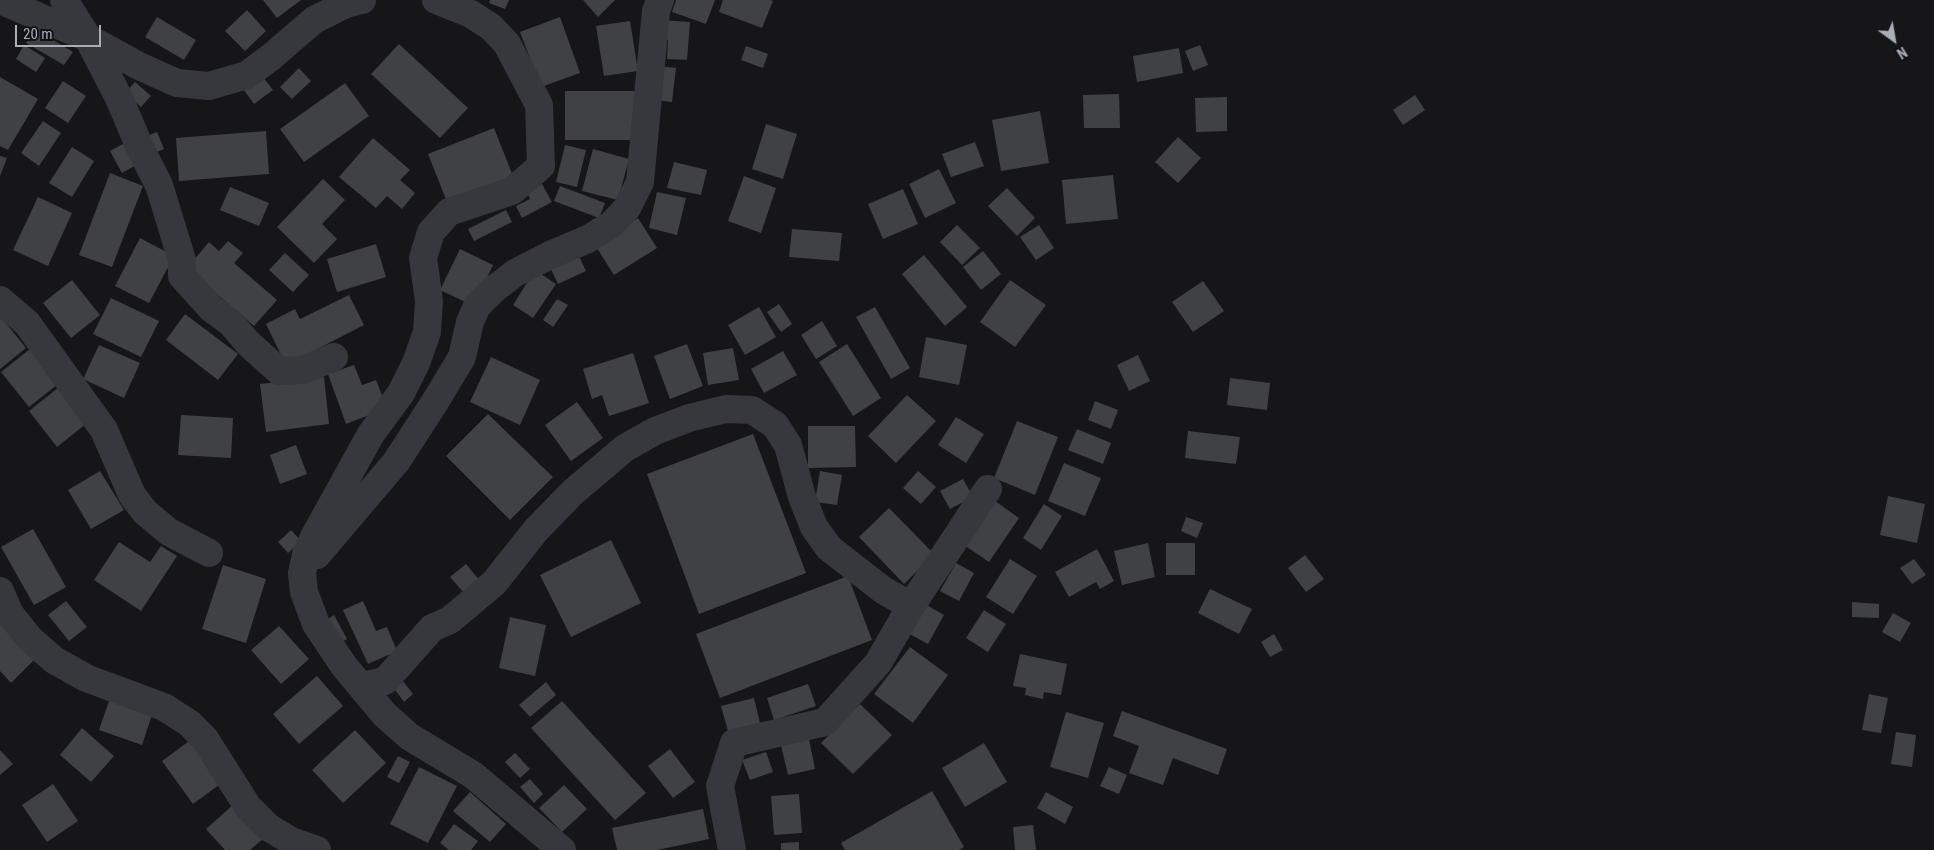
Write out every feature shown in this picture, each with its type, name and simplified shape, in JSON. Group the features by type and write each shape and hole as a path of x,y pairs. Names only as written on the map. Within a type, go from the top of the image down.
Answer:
{"street":[{"path":"0,0 88,38 139,66 178,82 209,86 247,75 314,20 346,4 362,0"},
{"path":"64,0 88,38 119,98 141,150 159,185 182,260 182,276 211,308 231,323 248,343 279,371 302,370 334,357"},
{"path":"436,0 471,14 491,27 507,44 539,105 541,166 512,190 449,212 432,232 423,258 429,301 427,332 416,364 401,392 371,434 315,535 306,555 302,573 304,592 316,624 344,666 363,686 385,715 410,737 473,774 562,850"},
{"path":"302,573 396,462 462,357 470,322 477,306 515,272 588,239 612,224 627,208 640,182 656,11 660,0"},
{"path":"0,300 27,323 104,430 132,495 145,512 169,532 209,553"},
{"path":"363,686 385,681 432,628 450,620 494,583 536,530 573,492 625,448 655,431 689,418 726,409 752,410 775,426 788,445 802,497 814,527 829,548 882,590 911,606"},
{"path":"732,850 720,786 734,743 824,722 878,663 911,606 988,489"},
{"path":"0,592 10,614 30,639 54,660 86,678 164,707 190,723 205,739 248,807 268,827 292,841 318,850"}],"building":[{"path":"263,0 301,0 277,18"},
{"path":"490,0 509,0 505,9 489,3"},
{"path":"583,0 615,0 598,17"},
{"path":"676,0 715,0 706,24 672,12"},
{"path":"723,0 773,1 762,28 719,12"},
{"path":"247,10 266,31 245,51 225,31"},
{"path":"157,17 196,40 184,60 145,37"},
{"path":"560,17 580,73 541,87 520,32"},
{"path":"660,20 690,22 687,60 667,59 668,40 659,40"},
{"path":"630,21 638,71 604,76 596,26"},
{"path":"35,29 73,52 64,65 26,43"},
{"path":"399,44 468,108 440,138 371,74"},
{"path":"24,45 45,58 36,72 16,59"},
{"path":"1200,45 1208,65 1193,71 1185,51"},
{"path":"746,46 768,54 763,68 741,60"},
{"path":"1179,48 1183,73 1137,82 1133,56"},
{"path":"658,66 676,68 672,102 654,100"},
{"path":"299,68 311,81 292,99 280,87"},
{"path":"259,72 273,90 254,104 241,86"},
{"path":"0,77 38,99 8,150 0,146"},
{"path":"63,81 86,96 68,123 45,108"},
{"path":"135,82 151,96 141,107 125,93"},
{"path":"345,83 369,116 304,162 280,129"},
{"path":"565,91 636,91 636,140 565,140"},
{"path":"1119,94 1120,128 1084,128 1083,95"},
{"path":"1415,95 1425,110 1403,125 1393,110"},
{"path":"1227,97 1227,131 1196,132 1195,98"},
{"path":"1040,111 1049,163 1001,171 992,120"},
{"path":"43,121 61,133 39,166 21,153"},
{"path":"766,124 797,134 783,179 752,169"},
{"path":"494,128 513,176 447,202 428,154"},
{"path":"266,131 269,174 179,181 176,138"},
{"path":"157,132 164,149 150,155 142,138"},
{"path":"1178,137 1201,158 1178,183 1155,162"},
{"path":"373,138 410,170 400,180 415,193 402,209 387,196 376,208 339,177"},
{"path":"975,142 984,166 951,177 942,154"},
{"path":"123,144 136,165 122,173 110,151"},
{"path":"565,145 586,150 577,187 556,182"},
{"path":"72,147 94,161 72,197 49,183"},
{"path":"593,149 629,159 618,200 582,191"},
{"path":"0,156 7,158 0,176"},
{"path":"674,162 707,170 701,195 667,188"},
{"path":"939,169 956,203 925,218 909,184"},
{"path":"110,173 143,186 112,267 79,255"},
{"path":"1113,175 1118,219 1066,224 1062,180"},
{"path":"744,176 776,188 761,233 728,221"},
{"path":"323,179 345,200 322,224 337,239 314,263 277,227"},
{"path":"542,184 552,202 522,218 516,206 530,199 527,192"},
{"path":"560,186 605,203 599,218 554,201"},
{"path":"230,187 269,203 259,226 220,210"},
{"path":"1007,188 1035,218 1017,236 988,206"},
{"path":"903,189 918,224 883,239 868,204"},
{"path":"657,192 686,198 677,235 649,228"},
{"path":"38,197 72,213 48,266 13,250"},
{"path":"506,210 512,222 474,241 468,229"},
{"path":"638,218 657,248 614,275 595,245"},
{"path":"957,225 980,248 962,265 940,242"},
{"path":"1039,225 1054,248 1036,260 1020,237"},
{"path":"792,229 842,233 839,261 789,257"},
{"path":"140,238 174,256 149,303 115,286"},
{"path":"228,241 243,253 234,263 277,300 254,326 187,268 209,242 219,251"},
{"path":"376,244 386,277 337,292 327,259"},
{"path":"460,249 493,265 474,306 440,290"},
{"path":"576,250 586,271 558,284 548,263"},
{"path":"983,251 1001,274 981,290 963,267"},
{"path":"285,253 309,275 293,292 269,270"},
{"path":"924,255 967,307 945,326 902,274"},
{"path":"535,270 556,284 533,318 513,305"},
{"path":"72,280 100,315 71,338 43,303"},
{"path":"1010,280 1046,305 1015,347 980,322"},
{"path":"1203,281 1224,311 1193,332 1172,302"},
{"path":"349,295 364,325 286,365 266,324 295,309 300,319"},
{"path":"111,298 159,321 141,357 93,334"},
{"path":"557,299 568,305 553,327 543,320"},
{"path":"779,304 792,324 781,332 767,312"},
{"path":"759,307 776,337 745,355 728,325"},
{"path":"875,307 910,368 891,379 856,317"},
{"path":"185,314 238,354 218,380 166,340"},
{"path":"0,316 26,348 0,369"},
{"path":"822,321 837,346 816,359 801,335"},
{"path":"926,337 967,345 959,385 919,377"},
{"path":"687,344 703,386 670,399 654,356"},
{"path":"847,344 881,398 853,416 819,362"},
{"path":"99,345 140,363 124,398 83,379"},
{"path":"733,348 739,380 708,385 703,353"},
{"path":"30,349 58,384 29,407 1,372"},
{"path":"783,351 797,375 764,393 751,369"},
{"path":"633,353 649,403 609,416 602,395 592,399 583,369"},
{"path":"1138,355 1150,381 1129,391 1117,365"},
{"path":"491,357 540,380 520,425 470,402"},
{"path":"354,365 362,385 376,380 387,408 346,424 328,374"},
{"path":"324,377 329,424 266,432 260,384"},
{"path":"1230,378 1270,383 1267,410 1227,405"},
{"path":"58,388 87,423 57,447 29,411"},
{"path":"907,395 936,421 896,463 868,436"},
{"path":"1095,401 1118,410 1111,429 1088,420"},
{"path":"577,402 603,438 571,461 545,425"},
{"path":"488,414 553,477 510,520 446,456"},
{"path":"181,415 233,418 231,458 178,455"},
{"path":"956,417 984,434 966,463 938,445"},
{"path":"1017,421 1058,437 1035,495 994,478"},
{"path":"808,426 855,426 856,467 808,468"},
{"path":"1077,429 1111,443 1103,464 1068,450"},
{"path":"1188,431 1240,437 1236,464 1185,458"},
{"path":"753,434 806,573 699,614 647,474"},
{"path":"296,445 307,474 280,484 270,455"},
{"path":"1064,463 1101,478 1085,516 1048,501"},
{"path":"100,471 124,510 91,529 68,490"},
{"path":"820,471 842,475 837,505 815,502"},
{"path":"918,471 936,487 921,504 903,488"},
{"path":"963,479 973,497 950,509 940,491"},
{"path":"1888,496 1925,504 1917,543 1880,535"},
{"path":"995,501 1019,518 989,562 964,545"},
{"path":"1044,504 1062,516 1041,550 1023,538"},
{"path":"889,508 934,554 904,584 859,537"},
{"path":"1186,517 1203,523 1197,538 1181,531"},
{"path":"33,529 66,587 34,605 1,547"},
{"path":"291,530 301,541 288,553 278,542"},
{"path":"611,540 641,603 571,637 540,575"},
{"path":"119,542 150,562 161,546 177,556 141,611 94,580"},
{"path":"1148,543 1155,577 1122,585 1114,551"},
{"path":"1166,543 1195,543 1195,575 1166,575"},
{"path":"1097,549 1114,581 1100,589 1096,582 1069,597 1055,572"},
{"path":"1305,555 1324,579 1306,592 1288,568"},
{"path":"1010,559 1037,576 1013,614 986,597"},
{"path":"1914,559 1926,575 1912,584 1900,568"},
{"path":"956,563 974,573 959,601 940,591"},
{"path":"466,564 480,581 465,594 450,577"},
{"path":"223,565 266,579 246,643 202,629"},
{"path":"848,576 872,640 720,698 696,634"},
{"path":"1210,589 1252,609 1239,634 1198,613"},
{"path":"66,601 87,627 69,641 48,615"},
{"path":"363,601 376,631 387,627 397,651 368,664 343,610"},
{"path":"1852,602 1879,604 1879,618 1852,617"},
{"path":"923,603 944,615 928,644 906,632"},
{"path":"984,610 1006,624 988,652 966,638"},
{"path":"1893,613 1911,623 1900,642 1882,632"},
{"path":"334,615 347,639 338,644 325,621"},
{"path":"510,617 546,625 535,676 499,668"},
{"path":"0,623 35,659 11,683 0,671"},
{"path":"279,626 309,659 281,684 251,650"},
{"path":"1274,634 1283,650 1270,657 1261,642"},
{"path":"910,647 948,675 913,723 874,694"},
{"path":"1020,654 1067,664 1061,695 1044,692 1043,699 1025,695 1026,688 1013,686"},
{"path":"317,676 343,706 299,744 273,714"},
{"path":"402,680 413,694 404,702 393,687"},
{"path":"546,682 556,695 530,717 519,705"},
{"path":"808,684 816,706 774,720 767,698"},
{"path":"1869,694 1888,698 1881,733 1862,730"},
{"path":"111,695 154,709 142,745 99,730"},
{"path":"754,698 760,723 728,731 721,706"},
{"path":"562,701 646,793 615,820 531,728"},
{"path":"860,704 892,735 853,774 821,743"},
{"path":"1122,711 1227,749 1218,775 1173,758 1163,785 1129,773 1139,746 1113,736"},
{"path":"1066,712 1104,723 1088,778 1050,767"},
{"path":"82,728 114,756 91,782 60,755"},
{"path":"355,730 386,763 343,803 312,770"},
{"path":"1896,732 1916,735 1912,767 1891,764"},
{"path":"192,739 223,782 193,804 162,761"},
{"path":"809,739 815,769 788,775 781,745"},
{"path":"984,743 1007,782 965,807 942,768"},
{"path":"670,749 695,782 673,798 648,766"},
{"path":"0,750 13,764 0,775"},
{"path":"766,752 773,772 750,780 742,760"},
{"path":"515,753 530,769 520,778 505,762"},
{"path":"398,756 410,762 399,783 387,777"},
{"path":"419,767 457,786 428,843 390,824"},
{"path":"1109,767 1127,775 1119,794 1100,786"},
{"path":"530,779 543,794 534,803 520,787"},
{"path":"53,784 78,821 47,842 22,805"},
{"path":"564,785 587,809 562,832 539,808"},
{"path":"932,791 964,847 959,850 845,850 841,843"},
{"path":"470,792 506,824 490,842 453,811"},
{"path":"1046,792 1073,807 1065,824 1037,808"},
{"path":"799,794 802,833 774,835 771,796"},
{"path":"234,804 264,838 250,850 225,850 206,829"},
{"path":"703,809 709,839 657,850 617,850 612,828"},
{"path":"454,824 478,841 471,850 449,850 440,843"},
{"path":"1033,825 1036,850 1015,850 1013,827"},
{"path":"799,842 799,850 781,850 781,843"}]}
